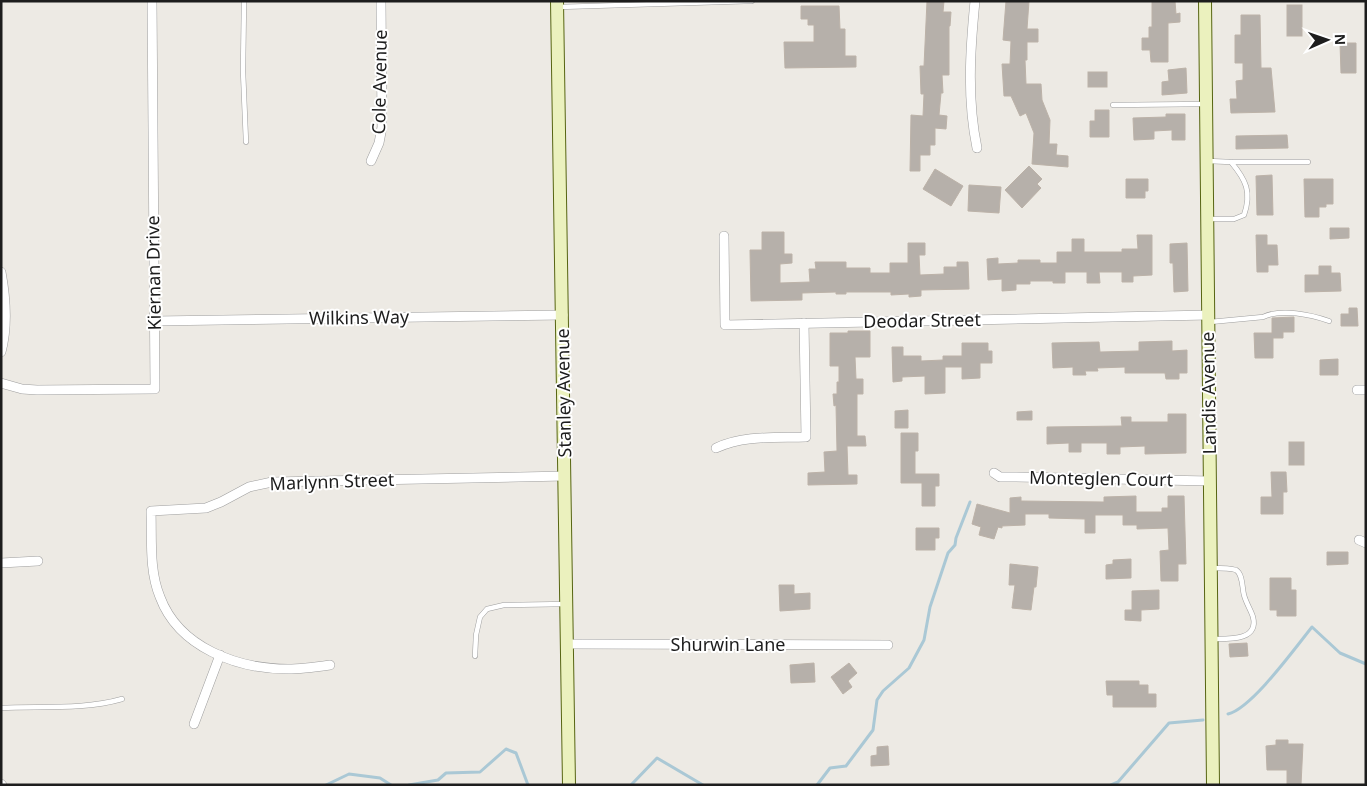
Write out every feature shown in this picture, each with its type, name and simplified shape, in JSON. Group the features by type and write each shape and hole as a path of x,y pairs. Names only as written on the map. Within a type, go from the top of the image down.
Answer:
{"street":[{"name":"Kiernan Drive","path":"1,383 22,389 37,390 155,389 152,1"},
{"name":"Cole Avenue","path":"371,161 379,143 382,126 381,1"},
{"path":"975,1 970,52 970,89 977,148"},
{"name":"Landis Avenue","path":"1205,1 1213,785"},
{"name":"Stanley Avenue","path":"557,4 569,785"},
{"name":"Deodar Street","path":"724,236 725,325 1209,318"},
{"path":"1,272 6,310 1,352"},
{"name":"Wilkins Way","path":"155,321 563,315"},
{"path":"716,448 737,440 753,438 806,437 804,323"},
{"name":"Monteglen Court","path":"994,473 1000,477 1210,480"},
{"name":"Marlynn Street","path":"330,665 268,668 250,665 220,656 204,648 183,633 167,613 155,581 151,511 206,508 249,487 272,482 564,476"},
{"path":"1,563 38,561"},
{"name":"Shurwin Lane","path":"568,644 888,646"},
{"path":"194,724 220,656"}],"lane":[{"path":"244,1 243,71 246,142"},
{"path":"557,4 752,1"},
{"path":"1113,105 1206,104"},
{"path":"1207,161 1308,162"},
{"path":"1207,219 1234,220 1244,215 1248,195 1244,182 1231,162"},
{"path":"1209,318 1296,314 1329,321"},
{"path":"1211,568 1235,570 1240,574 1245,597 1254,623 1251,631 1246,636 1236,639 1212,639"},
{"path":"475,656 476,635 480,616 488,609 504,605 567,604"},
{"path":"1,708 69,706 111,702 122,699"}],"building":[{"path":"927,1 944,1 943,12 951,12 949,26 949,75 942,75 943,93 941,93 939,115 947,116 946,129 935,128 935,145 930,145 930,155 920,155 920,171 910,171 911,115 923,116 924,94 921,94 920,66 924,66"},
{"path":"1006,1 1029,1 1027,29 1038,29 1038,42 1027,42 1027,60 1025,60 1026,84 1041,84 1042,100 1050,120 1049,144 1057,144 1056,155 1068,156 1068,167 1032,164 1034,133 1026,113 1020,116 1011,96 1004,96 1002,64 1010,64 1011,41 1003,40"},
{"path":"1152,1 1175,1 1176,14 1180,13 1180,22 1168,23 1168,62 1151,62 1150,50 1142,50 1142,38 1149,38 1149,27 1152,27"},
{"path":"1287,5 1302,5 1302,36 1287,36"},
{"path":"801,6 839,6 840,29 845,29 845,56 856,56 856,67 785,68 784,42 814,42 814,25 808,25 808,19 801,19"},
{"path":"1241,15 1260,15 1261,68 1271,68 1275,112 1231,113 1230,99 1237,99 1236,81 1243,80 1243,63 1235,63 1235,35 1241,35"},
{"path":"1340,43 1356,43 1356,73 1341,73"},
{"path":"1186,68 1187,93 1162,95 1162,82 1169,81 1168,70"},
{"path":"1088,72 1107,72 1107,87 1088,87"},
{"path":"1095,110 1109,110 1109,137 1090,137 1090,121 1095,121"},
{"path":"1166,114 1185,114 1185,140 1172,140 1172,130 1154,131 1154,139 1134,140 1133,118 1166,117"},
{"path":"1287,135 1288,148 1236,149 1236,136"},
{"path":"1029,166 1042,179 1037,184 1041,188 1022,208 1005,190"},
{"path":"935,169 963,186 951,206 923,189"},
{"path":"1272,175 1273,215 1257,215 1256,176"},
{"path":"1126,179 1148,179 1148,191 1145,191 1145,198 1126,198"},
{"path":"1304,179 1333,179 1333,204 1319,207 1319,217 1305,217"},
{"path":"969,185 1001,187 999,213 968,211"},
{"path":"1330,228 1349,228 1349,238 1330,239"},
{"path":"762,232 784,232 784,254 792,254 792,263 780,264 780,283 810,282 809,269 816,269 815,262 846,262 846,268 870,268 870,273 890,273 890,263 908,263 908,243 925,243 925,255 919,255 920,275 944,274 944,267 957,267 957,262 968,262 969,289 921,290 921,296 909,297 909,294 891,295 891,292 802,293 802,300 751,301 750,250 762,250"},
{"path":"1137,235 1152,235 1152,275 1133,276 1133,282 1122,282 1122,272 1099,272 1100,283 1087,283 1087,272 1065,272 1065,283 1030,281 1030,284 1016,284 1016,290 1002,291 1002,279 988,280 987,259 998,258 998,264 1018,263 1018,260 1040,260 1040,263 1057,263 1057,252 1072,252 1072,239 1084,239 1084,252 1122,252 1122,249 1138,249"},
{"path":"1256,235 1267,235 1267,245 1277,245 1278,265 1268,265 1268,272 1257,272"},
{"path":"1187,243 1188,291 1174,292 1173,263 1170,263 1170,244"},
{"path":"1319,266 1331,266 1331,273 1340,273 1341,291 1305,292 1305,275 1319,275"},
{"path":"1349,308 1357,308 1358,326 1341,326 1341,314 1349,314"},
{"path":"1294,317 1294,332 1283,332 1283,338 1273,338 1273,358 1255,358 1254,333 1272,333 1272,318"},
{"path":"848,331 870,331 870,357 855,357 856,379 863,379 863,394 857,394 857,436 865,436 866,446 847,446 848,475 857,475 857,484 808,485 808,473 825,472 824,452 837,451 836,405 834,406 833,394 837,394 839,366 830,366 830,333 848,333"},
{"path":"1172,341 1172,351 1187,350 1187,373 1179,373 1179,379 1166,379 1165,373 1125,373 1125,367 1097,368 1098,371 1085,371 1086,375 1073,375 1073,367 1053,368 1052,343 1099,342 1100,352 1139,351 1139,342"},
{"path":"962,343 988,343 988,351 992,351 992,363 980,363 980,378 962,379 962,367 945,367 945,393 925,394 925,376 902,377 902,381 893,382 892,347 903,347 903,356 921,356 921,361 943,360 943,356 962,356"},
{"path":"1338,359 1338,375 1320,375 1320,360"},
{"path":"908,410 908,428 895,428 895,411"},
{"path":"1032,411 1032,420 1017,420 1017,412"},
{"path":"1168,414 1186,414 1186,453 1145,454 1145,446 1120,447 1120,454 1107,454 1107,443 1081,443 1081,452 1069,452 1069,443 1047,444 1047,427 1122,426 1121,417 1131,417 1131,422 1168,422"},
{"path":"901,433 918,433 918,451 915,451 915,474 939,474 939,486 935,486 935,506 922,506 922,483 901,483"},
{"path":"1289,442 1304,442 1304,465 1289,465"},
{"path":"1271,472 1286,472 1287,492 1283,492 1283,514 1261,514 1261,497 1272,497"},
{"path":"1136,496 1136,512 1162,512 1162,508 1168,508 1168,496 1184,496 1186,564 1178,564 1178,581 1161,581 1160,551 1169,550 1168,528 1137,529 1137,525 1123,525 1123,515 1095,515 1095,533 1085,533 1085,519 1049,518 1049,514 1025,514 1025,525 998,527 994,539 979,535 981,527 972,524 977,504 1010,513 1010,498 1021,497 1021,501 1104,502 1104,497"},
{"path":"916,528 939,528 939,538 935,538 935,550 916,550"},
{"path":"1327,552 1348,552 1348,564 1327,565"},
{"path":"1131,559 1131,578 1106,579 1106,565 1113,564 1113,560"},
{"path":"1010,564 1038,567 1031,610 1012,608 1015,585 1009,585"},
{"path":"1270,578 1291,578 1291,590 1296,590 1296,616 1277,616 1277,610 1270,610"},
{"path":"779,585 794,585 794,594 810,593 810,609 780,611"},
{"path":"1159,590 1159,609 1141,610 1141,621 1125,620 1125,610 1132,610 1132,591"},
{"path":"1247,643 1248,656 1230,657 1229,644"},
{"path":"814,663 815,682 791,683 790,665"},
{"path":"849,663 857,673 848,681 852,687 843,694 831,677"},
{"path":"1106,681 1139,681 1139,685 1148,685 1148,694 1156,694 1156,707 1113,707 1113,695 1107,695"},
{"path":"1276,740 1288,740 1288,744 1303,744 1301,785 1287,785 1287,770 1267,770 1266,746 1276,745"},
{"path":"888,746 889,765 871,766 871,756 877,755 877,747"}],"waterway":[{"path":"817,785 830,768 846,766 873,730 877,700 883,691 909,668 924,640 930,607 948,553 955,545 970,502"},
{"path":"1228,714 1249,701 1261,689 1312,627 1340,653 1366,664"},
{"path":"1111,785 1118,782 1169,723 1203,720"},
{"path":"409,785 438,780 446,773 480,772 506,749 516,753 528,785"},
{"path":"631,785 657,758 703,785"},
{"path":"326,785 349,774 380,778 391,785"}]}
